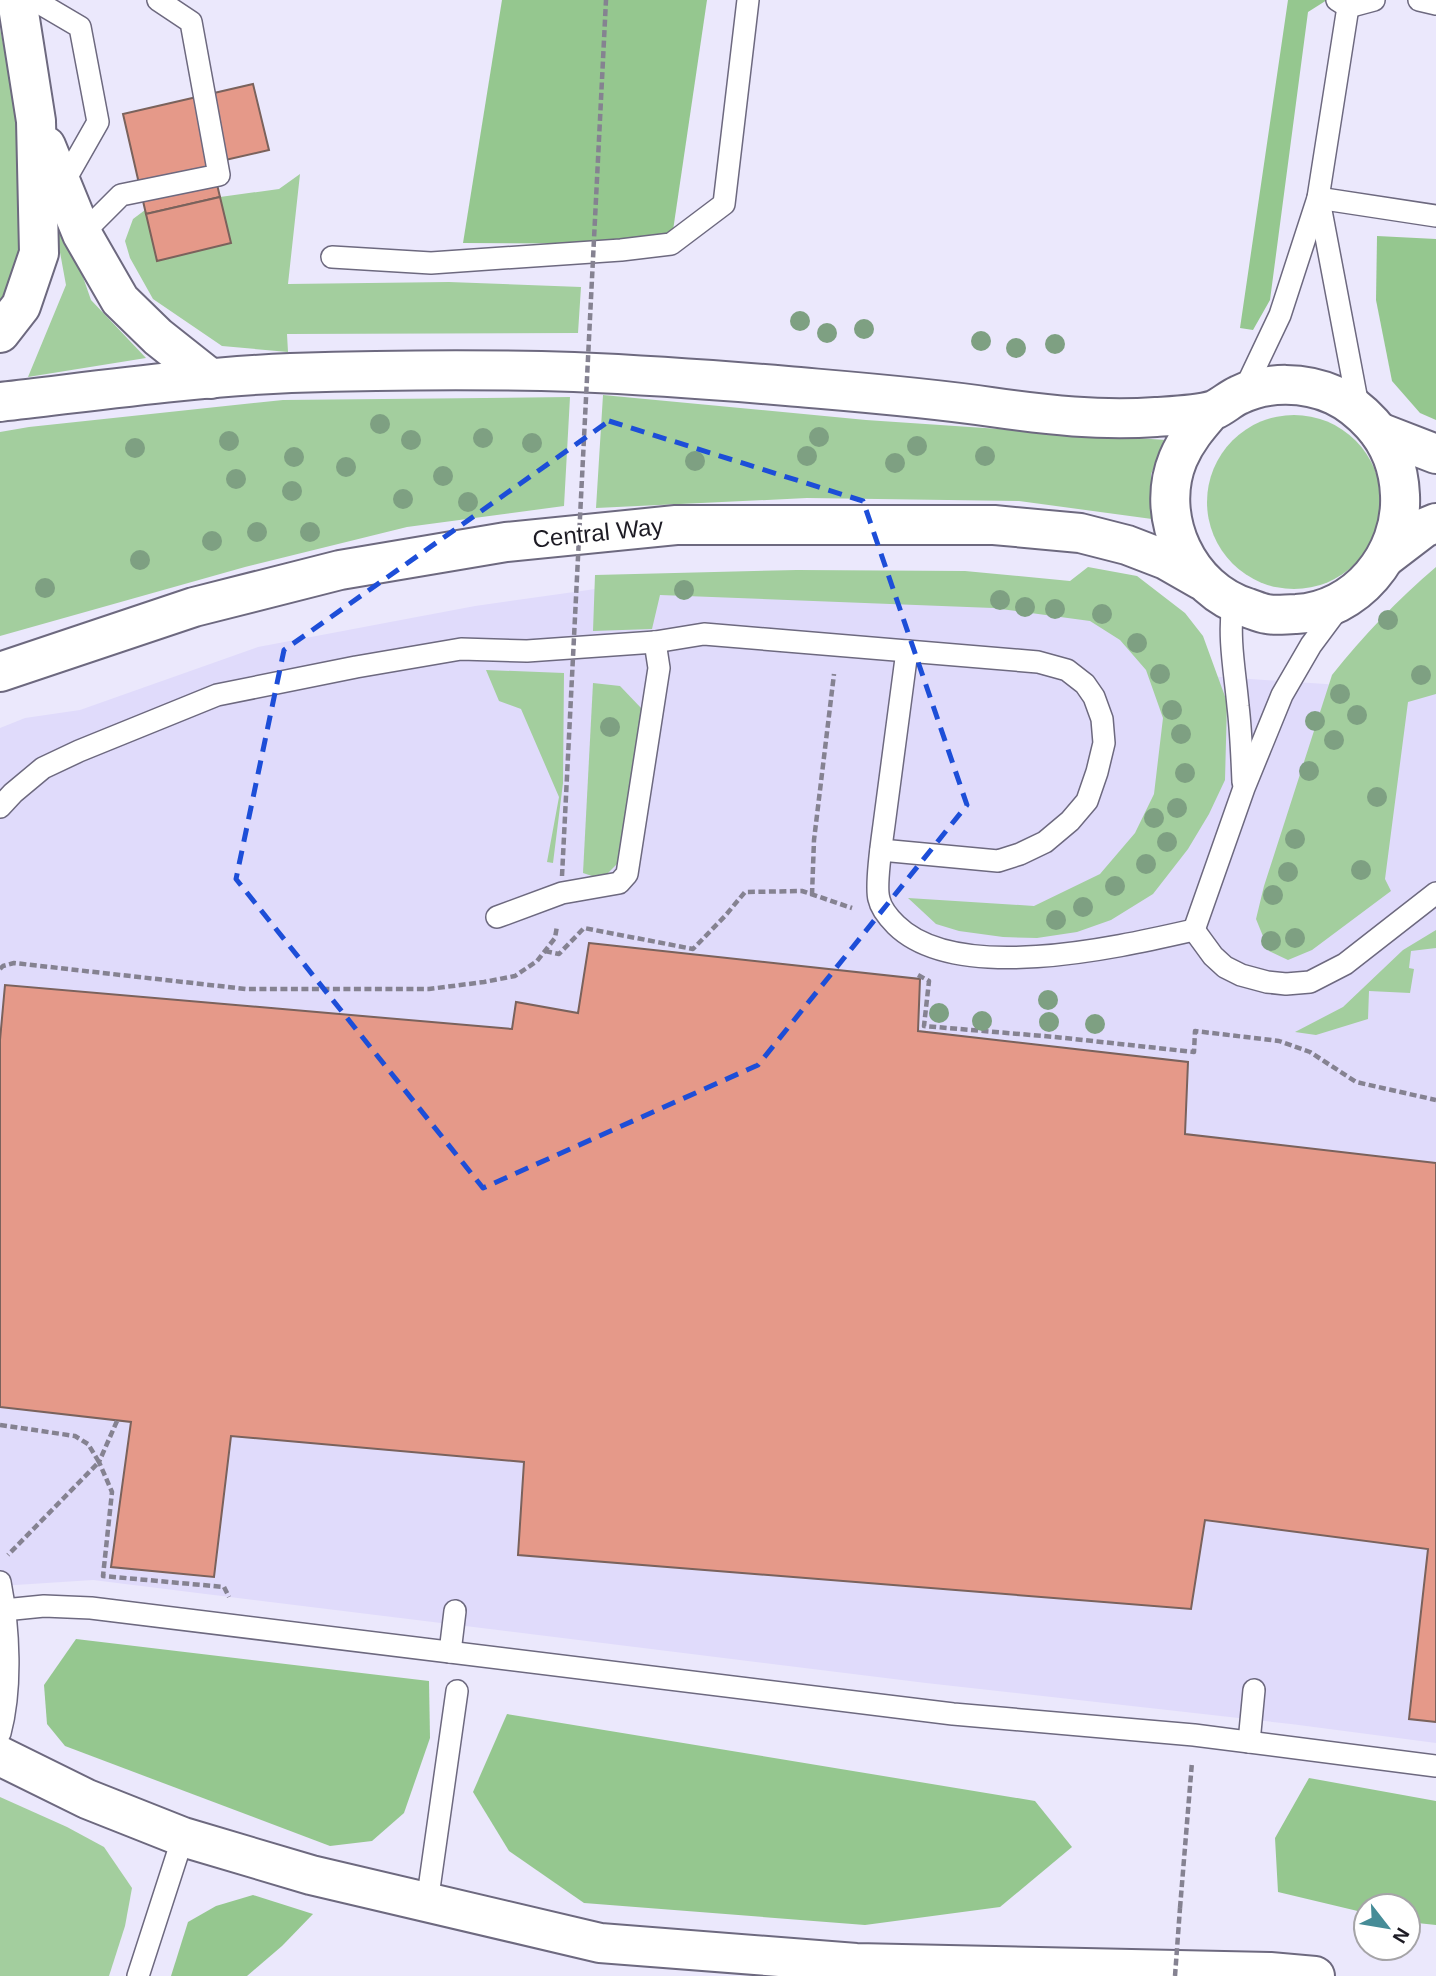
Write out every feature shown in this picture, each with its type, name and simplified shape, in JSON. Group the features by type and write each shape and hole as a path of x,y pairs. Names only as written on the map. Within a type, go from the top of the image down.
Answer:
{"main road":[{"path":"0,333 21,306 39,253 36,121 17,0"},
{"path":"36,121 82,234 120,300 158,337 211,379"},
{"path":"0,402 287,373 465,370 574,372 709,380 925,398 1097,419 1157,417 1227,402 1273,385 1304,386 1333,394 1369,421 1436,454"},
{"path":"1227,402 1190,435 1176,463 1170,494 1173,526 1184,555 1202,581 1233,603 1270,615 1309,613 1346,599 1368,581 1385,558 1396,533 1401,507 1399,481 1392,455 1369,421"},
{"path":"1385,558 1424,528 1436,523"},
{"name":"Central Way","path":"0,672 194,607 340,570 506,542 676,525 994,525 1080,533 1127,545 1166,561 1202,581"},
{"path":"0,1756 87,1799 183,1837 310,1875 600,1943 856,1963 1269,1972 1315,1976"}],"lane":[{"path":"34,0 80,27 98,122 61,187"},
{"path":"82,234 121,195 219,175 191,22 158,0"},
{"path":"332,257 431,263 671,244 724,204 748,0"},
{"path":"1227,402 1280,315 1318,198 1343,4 1374,0"},
{"path":"1419,0 1436,4"},
{"path":"1318,198 1436,216"},
{"path":"1318,198 1369,421"},
{"path":"1194,930 1244,788 1282,695 1311,645 1346,599"},
{"path":"1233,603 1230,621 1231,650 1244,788"},
{"path":"0,807 43,768 217,695 461,649 527,651 655,642 705,634 1038,662 1067,670 1085,684 1094,697 1102,719 1104,743 1097,772 1087,801 1070,821 1045,842 998,861 881,850"},
{"path":"497,917 562,885 619,883 627,874 658,675 655,642"},
{"path":"907,651 881,850 878,897 887,916 906,934 953,953 986,956 1039,957 1110,947 1194,930"},
{"path":"1194,930 1213,956 1225,967 1241,975 1286,984 1310,982 1345,964 1436,893"},
{"path":"0,1582 9,1681 0,1733"},
{"path":"2,1613 44,1606 91,1608 953,1714 1194,1735 1436,1766"},
{"path":"450,1652 455,1611"},
{"path":"1249,1742 1254,1690"},
{"path":"428,1903 457,1691"},
{"path":"138,1976 183,1837"}],"path":[{"path":"0,969 14,963 246,989 429,989 515,976 537,961 555,938 562,885 606,0"},
{"path":"812,895 814,840 838,645"},
{"path":"545,951 559,954 584,928 693,949 745,892 802,891 851,908 859,915"},
{"path":"908,969 929,981 924,1026 1194,1052 1195,1031 1279,1041 1310,1052 1356,1082 1436,1100"},
{"path":"0,1563 99,1462 117,1420"},
{"path":"0,1425 75,1436 88,1444 112,1492 103,1576 224,1587 242,1627"},
{"path":"1175,1976 1194,1735"}],"highlighted area":[{"path":"609,421 863,501 967,805 758,1065 483,1188 236,879 284,650"}],"shaded area":[{"path":"624,585 1114,597 1178,674 1340,685 1436,597 1436,1743 93,1580 0,1586 0,728 25,718 80,710 258,647 475,606"}],"green space":[{"path":"502,0 707,0 671,244 463,243"},
{"path":"1288,0 1327,0 1308,12 1270,300 1253,330 1240,328"},
{"path":"0,28 20,132 26,217 20,289 0,327"},
{"path":"44,165 91,300 146,358 28,377 66,285"},
{"path":"300,174 288,284 449,282 581,287 578,333 287,334 288,352 222,346 153,299 130,258 125,241 133,219 145,210 157,261 230,243 220,197 279,189"},
{"path":"1377,236 1436,239 1436,420 1420,413 1392,381 1376,300"},
{"path":"603,395 866,420 1166,440 1151,474 1152,519 1019,501 807,498 596,508"},
{"path":"570,397 564,506 407,527 245,567 0,636 0,432 283,400"},
{"path":"1294,415 1327,422 1356,440 1374,469 1381,502 1374,535 1356,564 1327,582 1294,589 1261,582 1232,564 1214,535 1207,502 1214,469 1232,440 1261,422"},
{"path":"1088,567 1137,576 1185,613 1203,636 1227,702 1225,780 1188,849 1153,894 1111,920 1077,932 1037,938 959,931 936,924 908,898 1034,906 1100,874 1135,833 1154,794 1163,718 1146,670 1120,640 1090,621 993,608 660,595 652,629 593,631 595,575 797,570 965,571 1070,581"},
{"path":"1436,567 1436,694 1408,702 1385,879 1391,891 1312,950 1288,960 1269,951 1256,919 1264,886 1332,675 1381,618"},
{"path":"486,670 564,673 563,783 553,863 547,862 559,797 521,709 499,701"},
{"path":"593,683 620,686 642,709 625,856 607,874 595,877 583,873"},
{"path":"1436,930 1436,948 1411,951 1409,968 1414,969 1410,993 1369,991 1368,1019 1316,1035 1295,1032 1343,1007 1403,950"},
{"path":"76,1639 429,1681 430,1738 404,1813 372,1841 330,1846 65,1746 47,1724 44,1685"},
{"path":"507,1714 1035,1801 1072,1847 1000,1907 865,1925 584,1903 509,1851 473,1792"},
{"path":"1309,1778 1436,1801 1436,1925 1422,1924 1422,1892 1352,1892 1352,1910 1278,1892 1275,1838"},
{"path":"0,1797 104,1847 132,1888 125,1926 109,1976 0,1976"},
{"path":"253,1895 313,1914 247,1976 171,1976 188,1922 216,1906"}],"building":[{"path":"253,84 269,150 212,163 220,197 146,214 123,114"},
{"path":"220,197 231,243 157,261 146,214"},
{"path":"589,943 920,979 918,1031 1188,1062 1185,1134 1436,1163 1436,1722 1409,1719 1428,1549 1205,1520 1191,1609 518,1555 524,1462 231,1436 214,1577 111,1567 131,1422 0,1407 0,1040 5,985 512,1029 516,1002 578,1013"}]}
